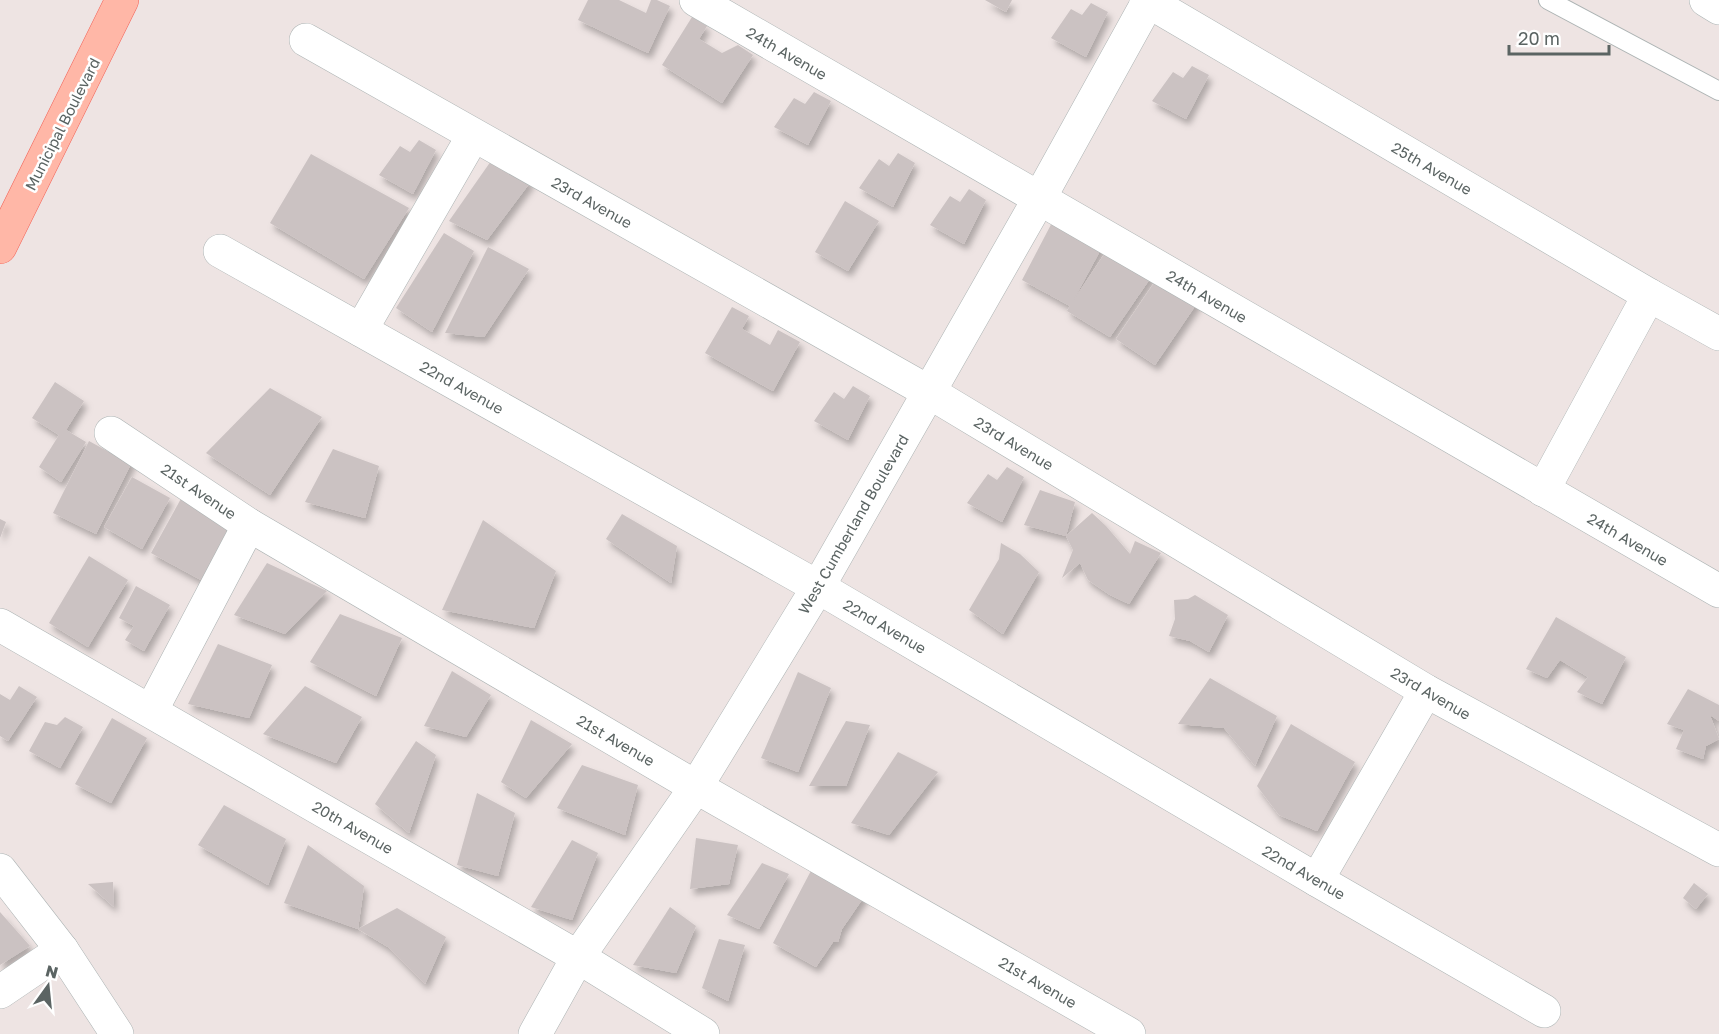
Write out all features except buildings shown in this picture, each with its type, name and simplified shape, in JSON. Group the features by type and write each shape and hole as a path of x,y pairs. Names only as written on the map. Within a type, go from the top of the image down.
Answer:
{"main road":[{"name":"Municipal Boulevard","path":"0,247 122,0"}],"street":[{"name":"24th Avenue","path":"696,0 1719,591"},
{"name":"West Cumberland Boulevard","path":"535,1034 578,957 696,787 818,586 1039,199 1148,0"},
{"name":"25th Avenue","path":"1148,0 1719,334"},
{"path":"1706,0 1719,8"},
{"name":"23rd Avenue","path":"306,40 929,392 1426,691 1719,850"},
{"path":"361,330 473,136"},
{"name":"22nd Avenue","path":"220,251 818,586 1544,1011"},
{"path":"1544,490 1649,295"},
{"name":"21st Avenue","path":"111,433 249,525 696,787 1129,1034"},
{"path":"151,711 249,525"},
{"name":"20th Avenue","path":"0,625 578,957 703,1034"},
{"path":"1317,880 1426,691"},
{"path":"0,870 62,950 117,1034"},
{"path":"0,992 62,950"}],"lane":[{"path":"1548,0 1719,91"}]}
